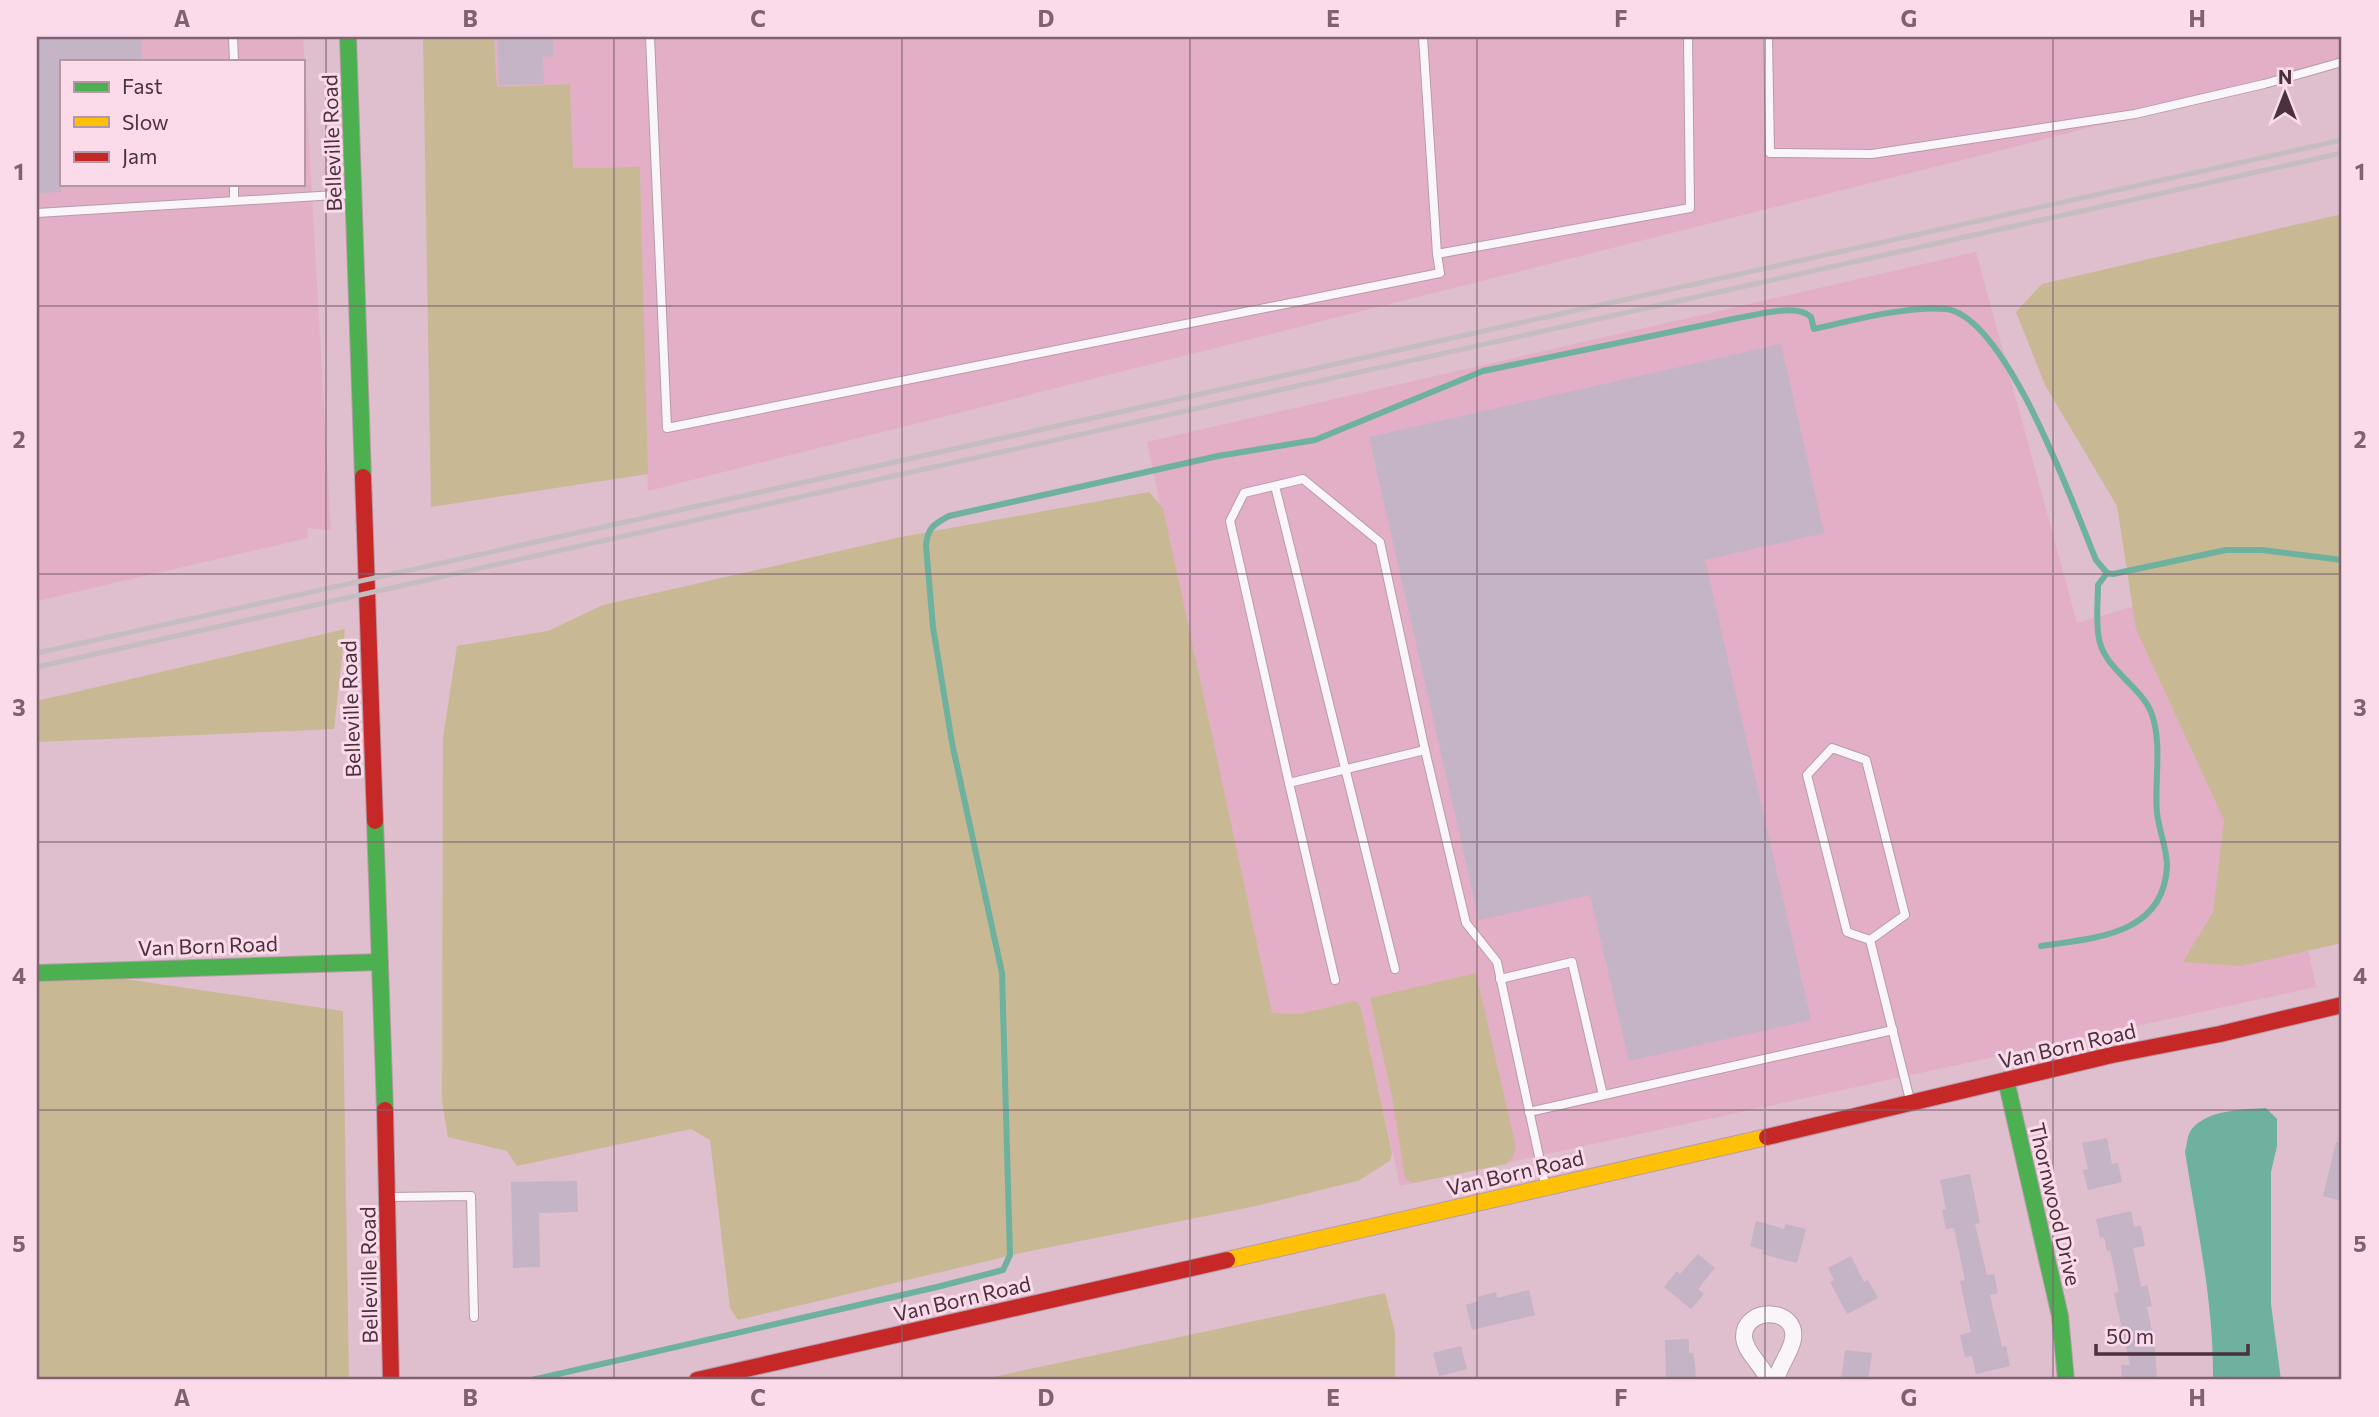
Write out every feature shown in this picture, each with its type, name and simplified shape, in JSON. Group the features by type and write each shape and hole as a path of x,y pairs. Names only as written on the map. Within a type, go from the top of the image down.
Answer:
{"street":[{"name":"Belleville Road","path":"348,37 388,1198 391,1380"},
{"name":"Van Born Road","path":"37,973 380,961"},
{"name":"Van Born Road","path":"697,1380 2342,1005"},
{"name":"Thornwood Drive","path":"2006,1080 2060,1316 2066,1380"},
{"path":"1768,1380 1746,1346 1744,1338 1749,1323 1755,1318 1770,1314 1786,1319 1791,1326 1793,1337 1776,1380"}],"lane":[{"path":"233,37 234,60"},
{"path":"650,37 667,428 1440,273 1423,37"},
{"path":"1437,254 1690,208 1688,37"},
{"path":"1768,37 1770,153 1872,154 2135,114 2264,84 2342,62"},
{"path":"234,186 234,201"},
{"path":"37,213 353,194"},
{"path":"1335,980 1230,521 1244,493 1303,479 1380,542 1466,923 1497,962 1546,1187"},
{"path":"1275,486 1395,969"},
{"path":"1832,748 1866,760 1905,915 1870,940 1847,932 1807,775 1832,748"},
{"path":"1289,783 1425,750"},
{"path":"1870,940 1910,1103"},
{"path":"1500,979 1572,962 1603,1095"},
{"path":"1529,1112 1893,1030"},
{"path":"388,1198 471,1196 474,1317"}],"shaded area":[{"path":"37,37 303,37 331,530 307,528 308,538 37,601"},
{"path":"423,37 494,37 497,87 570,84 573,168 640,167 648,474 431,507"},
{"path":"494,37 2342,37 2342,64 648,491 640,167 572,168 570,84 497,87"},
{"path":"2342,214 2342,943 2240,966 2183,962 2213,912 2224,820 2136,629 2117,506 2045,385 2016,312 2042,284"},
{"path":"1976,252 2077,623 2231,578 2316,987 1400,1186 1361,1008 1270,1030 1147,442"},
{"path":"1149,492 1163,508 1272,1013 1299,1014 1356,1001 1361,1008 1392,1153 1390,1161 1358,1181 1251,1207 1030,1251 738,1320 730,1308 710,1140 691,1129 517,1166 507,1151 448,1137 442,1101 443,738 457,646 548,631 603,605 901,537"},
{"path":"345,629 334,729 37,742 37,701"},
{"path":"37,966 343,1011 349,1380 37,1380"},
{"path":"1476,973 1516,1147 1513,1157 1506,1164 1413,1183 1405,1178 1392,1096 1370,998"},
{"path":"2266,1108 2277,1119 2277,1146 2271,1172 2271,1304 2281,1380 2213,1380 2208,1294 2185,1152 2191,1130 2206,1118 2226,1112"},
{"path":"1385,1293 1395,1332 1395,1380 979,1380"}],"building":[{"path":"37,37 141,37 141,60 60,60 61,192 37,193"},
{"path":"497,37 553,37 553,56 543,57 544,84 499,85"},
{"path":"1781,344 1824,533 1705,560 1811,1020 1629,1061 1590,895 1479,920 1369,437"},
{"path":"2107,1138 2112,1164 2118,1163 2122,1182 2088,1190 2083,1170 2088,1169 2082,1143"},
{"path":"2336,1142 2342,1143 2342,1201 2323,1196"},
{"path":"1970,1174 1980,1223 1975,1224 1987,1275 1994,1274 1998,1293 1990,1295 2002,1347 2006,1346 2010,1366 1976,1374 1972,1356 1965,1357 1960,1335 1971,1332 1960,1281 1965,1280 1954,1228 1946,1229 1942,1210 1946,1209 1940,1180"},
{"path":"577,1181 578,1212 539,1213 540,1267 513,1268 511,1182"},
{"path":"2131,1211 2134,1227 2141,1226 2145,1246 2133,1248 2141,1287 2147,1285 2152,1306 2147,1307 2155,1346 2157,1380 2122,1380 2121,1365 2130,1365 2114,1293 2119,1292 2110,1250 2107,1251 2104,1237 2100,1238 2096,1219"},
{"path":"1756,1221 1784,1229 1786,1224 1806,1229 1797,1263 1762,1254 1763,1250 1750,1246"},
{"path":"1698,1254 1715,1268 1698,1289 1704,1294 1691,1309 1664,1287 1677,1271 1680,1274"},
{"path":"1851,1256 1864,1282 1868,1280 1878,1298 1847,1314 1830,1282 1834,1280 1828,1268"},
{"path":"1529,1290 1535,1315 1472,1330 1466,1305 1478,1301 1477,1297 1496,1292 1497,1298"},
{"path":"1689,1339 1689,1353 1693,1353 1696,1380 1666,1380 1665,1340"},
{"path":"1461,1346 1467,1369 1439,1376 1433,1353"},
{"path":"1845,1350 1872,1353 1868,1380 1841,1380"}],"waterway":[{"path":"532,1380 1003,1270 1010,1255 1002,973 952,743 933,627 926,546 932,527 949,516 1218,456 1315,440 1483,371 1776,311 1804,313 1811,317 1814,329 1898,311 1931,308 1946,309 1969,320 1992,344 2036,418 2096,560 2107,573"},
{"path":"2041,946 2103,936 2122,929 2140,920 2153,907 2163,889 2167,866 2157,813 2155,724 2146,703 2110,662 2098,637 2098,585 2107,573 2113,574 2226,550 2262,550 2342,560"}],"railway":[{"path":"37,653 2342,140"},
{"path":"37,667 2342,153"}],"traffic: fast":[{"path":"348,37 363,477"},
{"path":"375,821 385,1110"},
{"path":"37,973 380,962"},
{"path":"2006,1080 2060,1316 2066,1380"}],"traffic: slow":[{"path":"1227,1260 1767,1137"}],"traffic: jam":[{"path":"363,477 375,821"},
{"path":"1767,1137 2112,1055 2220,1034 2342,1005"},
{"path":"385,1110 391,1380"},
{"path":"697,1380 1227,1260"}]}
